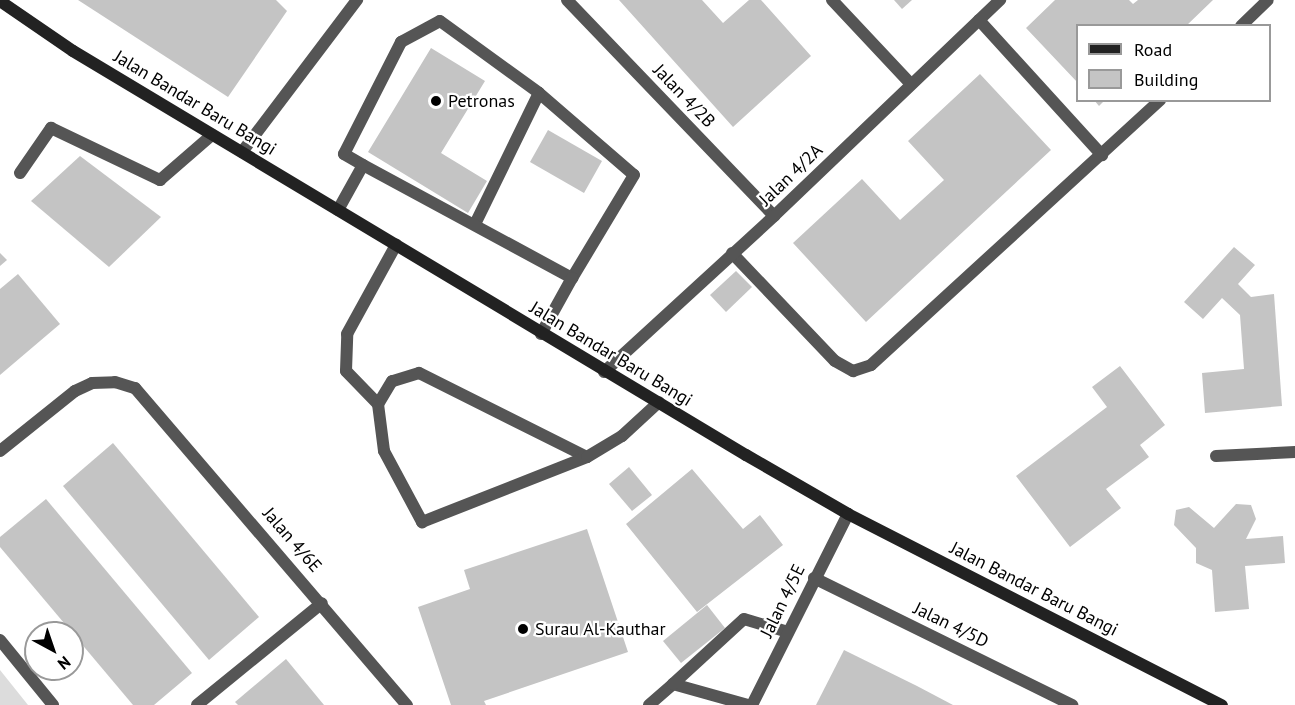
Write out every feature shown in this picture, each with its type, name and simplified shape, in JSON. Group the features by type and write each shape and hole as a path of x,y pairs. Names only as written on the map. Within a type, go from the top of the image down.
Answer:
{"street":[{"path":"242,152 357,0"},
{"name":"Jalan 4/2B","path":"567,0 774,216"},
{"path":"832,0 911,84"},
{"name":"Jalan 4/2A","path":"604,372 774,216 1000,0"},
{"path":"1243,24 1268,0"},
{"name":"Jalan Bandar Baru Bangi","path":"0,1 73,51 604,372 848,514 1222,705"},
{"path":"979,20 1102,155"},
{"path":"541,334 633,175 539,93 440,21 401,42 344,154 572,278"},
{"path":"475,224 539,93"},
{"path":"732,253 835,361 853,371 871,365 1158,102"},
{"path":"20,173 51,128 160,180 212,135"},
{"path":"338,210 363,165"},
{"path":"396,245 347,334 346,371 378,404 384,451 422,522 587,457 622,436 658,402"},
{"path":"378,404 392,381 419,373 587,457"},
{"name":"Jalan 4/6E","path":"0,451 75,391 92,383 115,382 135,388 149,400 407,705"},
{"path":"1216,456 1295,452"},
{"name":"Jalan 4/5E","path":"750,705 848,514"},
{"name":"Jalan 4/5D","path":"814,578 1072,705"},
{"path":"197,705 322,603"},
{"path":"649,705 744,619 788,632"},
{"path":"0,640 53,705"},
{"path":"673,684 750,705"}],"shaded area":[{"path":"0,670 28,705 0,705"}],"building":[{"path":"78,0 276,0 287,11 228,97"},
{"path":"619,0 702,0 723,23 749,0 761,0 811,56 733,127"},
{"path":"894,0 912,0 902,9"},
{"path":"1055,0 1129,0 1133,4 1138,0 1213,0 1188,24 1076,24 1076,81 1026,28"},
{"path":"431,48 485,81 441,153 487,181 468,213 368,152"},
{"path":"980,74 1051,150 866,322 793,243 862,179 900,220 944,180 908,141"},
{"path":"548,130 602,161 584,193 530,162"},
{"path":"80,156 161,217 109,267 31,201"},
{"path":"1234,247 1255,265 1238,284 1251,297 1274,294 1282,406 1205,413 1202,373 1244,369 1240,315 1222,298 1203,319 1184,302"},
{"path":"0,253 7,260 0,266"},
{"path":"736,271 752,287 726,312 710,295"},
{"path":"18,274 60,324 0,375 0,289"},
{"path":"1120,366 1165,425 1140,445 1149,457 1106,489 1121,508 1070,547 1016,476 1107,407 1092,387"},
{"path":"113,443 259,617 209,660 63,486"},
{"path":"629,467 652,495 632,511 609,484"},
{"path":"692,469 743,529 760,515 783,545 697,612 626,524"},
{"path":"46,499 192,673 154,705 133,705 84,647 84,621 62,621 0,547 0,537"},
{"path":"1236,504 1251,505 1256,519 1246,539 1283,536 1285,563 1245,566 1249,609 1215,612 1212,570 1196,563 1196,548 1174,525 1176,510 1189,507 1214,528"},
{"name":"Surau Al-Kauthar","path":"587,529 628,652 484,701 486,705 451,705 418,607 470,589 464,570"},
{"path":"707,605 725,628 681,663 663,641"},
{"path":"844,650 917,686 953,705 816,705"},
{"path":"286,659 324,705 238,705 235,702"}],"place":[{"name":"Petronas","path":"436,101"},
{"name":"Surau Al-Kauthar","path":"523,629"}]}
